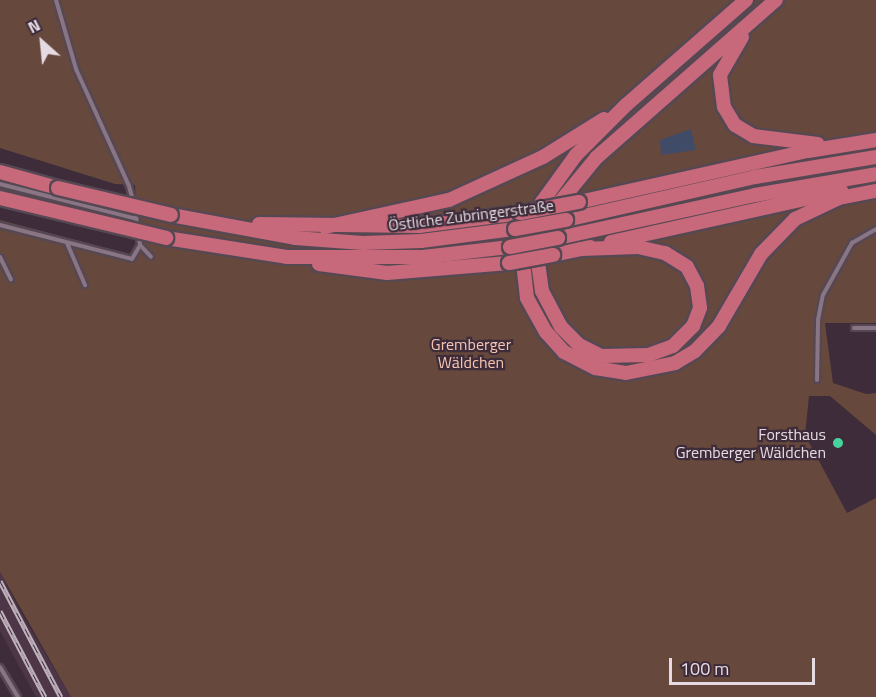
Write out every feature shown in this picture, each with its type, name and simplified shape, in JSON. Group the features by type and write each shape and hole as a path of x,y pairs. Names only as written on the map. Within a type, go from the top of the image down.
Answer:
{"highway":[{"path":"746,0 626,105 576,155 532,219 522,254 527,298 546,332 564,352 595,368 626,373 654,370 695,351 733,305 761,254 795,219 839,198 876,189"},
{"path":"581,249 638,247 665,253 687,267 697,286 700,308 693,326 673,346 648,355 601,356 579,345 561,327 542,291 537,254 560,202 597,157 776,0"},
{"path":"757,17 720,75 724,107 735,125 753,136 781,141 838,145"},
{"path":"325,226 449,200 507,176 626,105"},
{"path":"215,223 419,226 520,213 579,202 838,145 876,140"},
{"name":"Östliche Zubringerstraße","path":"0,172 171,215 295,238 363,243 421,241 515,229 566,220 765,175 876,157"},
{"name":"Östliche Zubringerstraße","path":"0,198 166,238 287,257 423,257 510,247 755,195 876,174"},
{"path":"287,257 356,271 387,273 509,263 581,249 758,207 876,189"}],"lane":[{"path":"0,225 132,260 140,245 137,219 129,186 76,69 56,0"},
{"path":"0,184 137,219"},
{"path":"817,380 818,320 823,295 852,243 876,229"},
{"path":"67,243 85,285"},
{"path":"140,245 151,257"},
{"path":"0,257 11,280"},
{"path":"854,328 876,328"},
{"path":"0,668 18,697"}],"shaded area":[{"path":"0,572 25,620 71,697 36,697 0,631"}],"green space":[{"name":"Gremberger Wäldchen","path":"0,0 876,0 876,323 825,323 833,383 866,394 876,393 876,435 830,396 809,396 805,435 847,513 876,498 876,697 71,697 0,572 0,220 139,257 135,185 115,184 0,148"}],"water":[{"path":"691,129 696,150 661,155 660,140"}],"railway":[{"path":"0,581 61,697"},
{"path":"0,611 45,697"}],"place":[{"name":"Forsthaus Gremberger Wäldchen","path":"838,443"}]}
